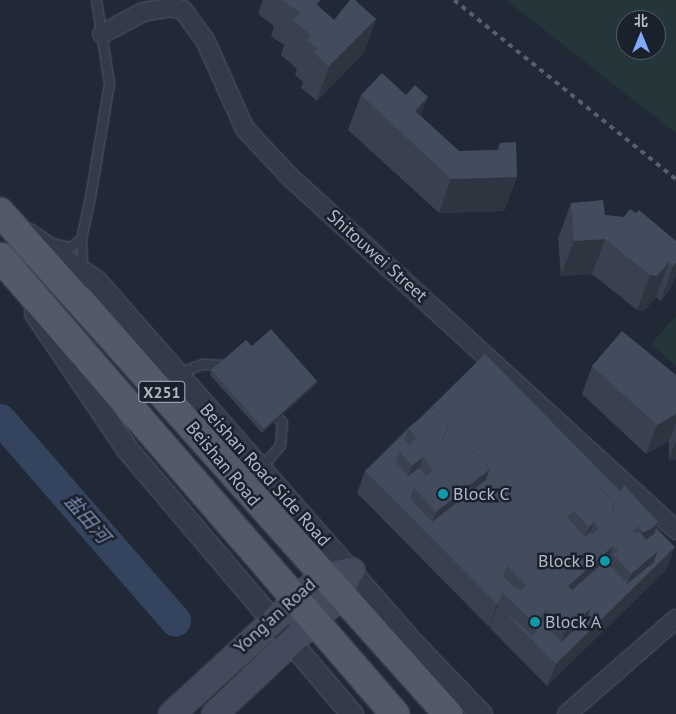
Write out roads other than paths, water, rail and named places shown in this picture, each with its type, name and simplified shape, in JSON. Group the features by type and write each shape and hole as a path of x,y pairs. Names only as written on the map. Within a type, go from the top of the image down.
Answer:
{"main road":[{"name":"Beishan Road","path":"9,220 114,335 320,576 448,714"},
{"name":"Beishan Road","path":"0,258 296,597 395,714"},
{"name":"Yong'an Road","path":"171,714 269,620 320,576 351,570"},
{"name":"Yong'an Road","path":"214,714 288,640 339,596 351,570"}],"street":[{"name":"Shitouwei Street","path":"102,34 143,12 170,8 183,10 206,40 245,129 290,177 676,530"},
{"name":"Beishan Road Side Road","path":"9,220 82,269 126,314 175,374 481,714"},
{"path":"0,258 127,449 269,620 352,714"},
{"path":"568,714 676,619"}],"lane":[{"path":"82,269 81,239 109,83 96,0"},
{"path":"9,220 60,245 70,246 81,239"},
{"path":"114,335 175,374 202,364 230,365 236,372"},
{"path":"260,469 280,445 282,422 262,401"}],"waterway":[{"name":"盐田河","path":"0,419 175,620"}],"railway":[{"path":"454,0 676,179"}],"place":[{"name":"Block C","path":"443,494"},
{"name":"Block B","path":"605,561"},
{"name":"Block A","path":"535,622"}]}
